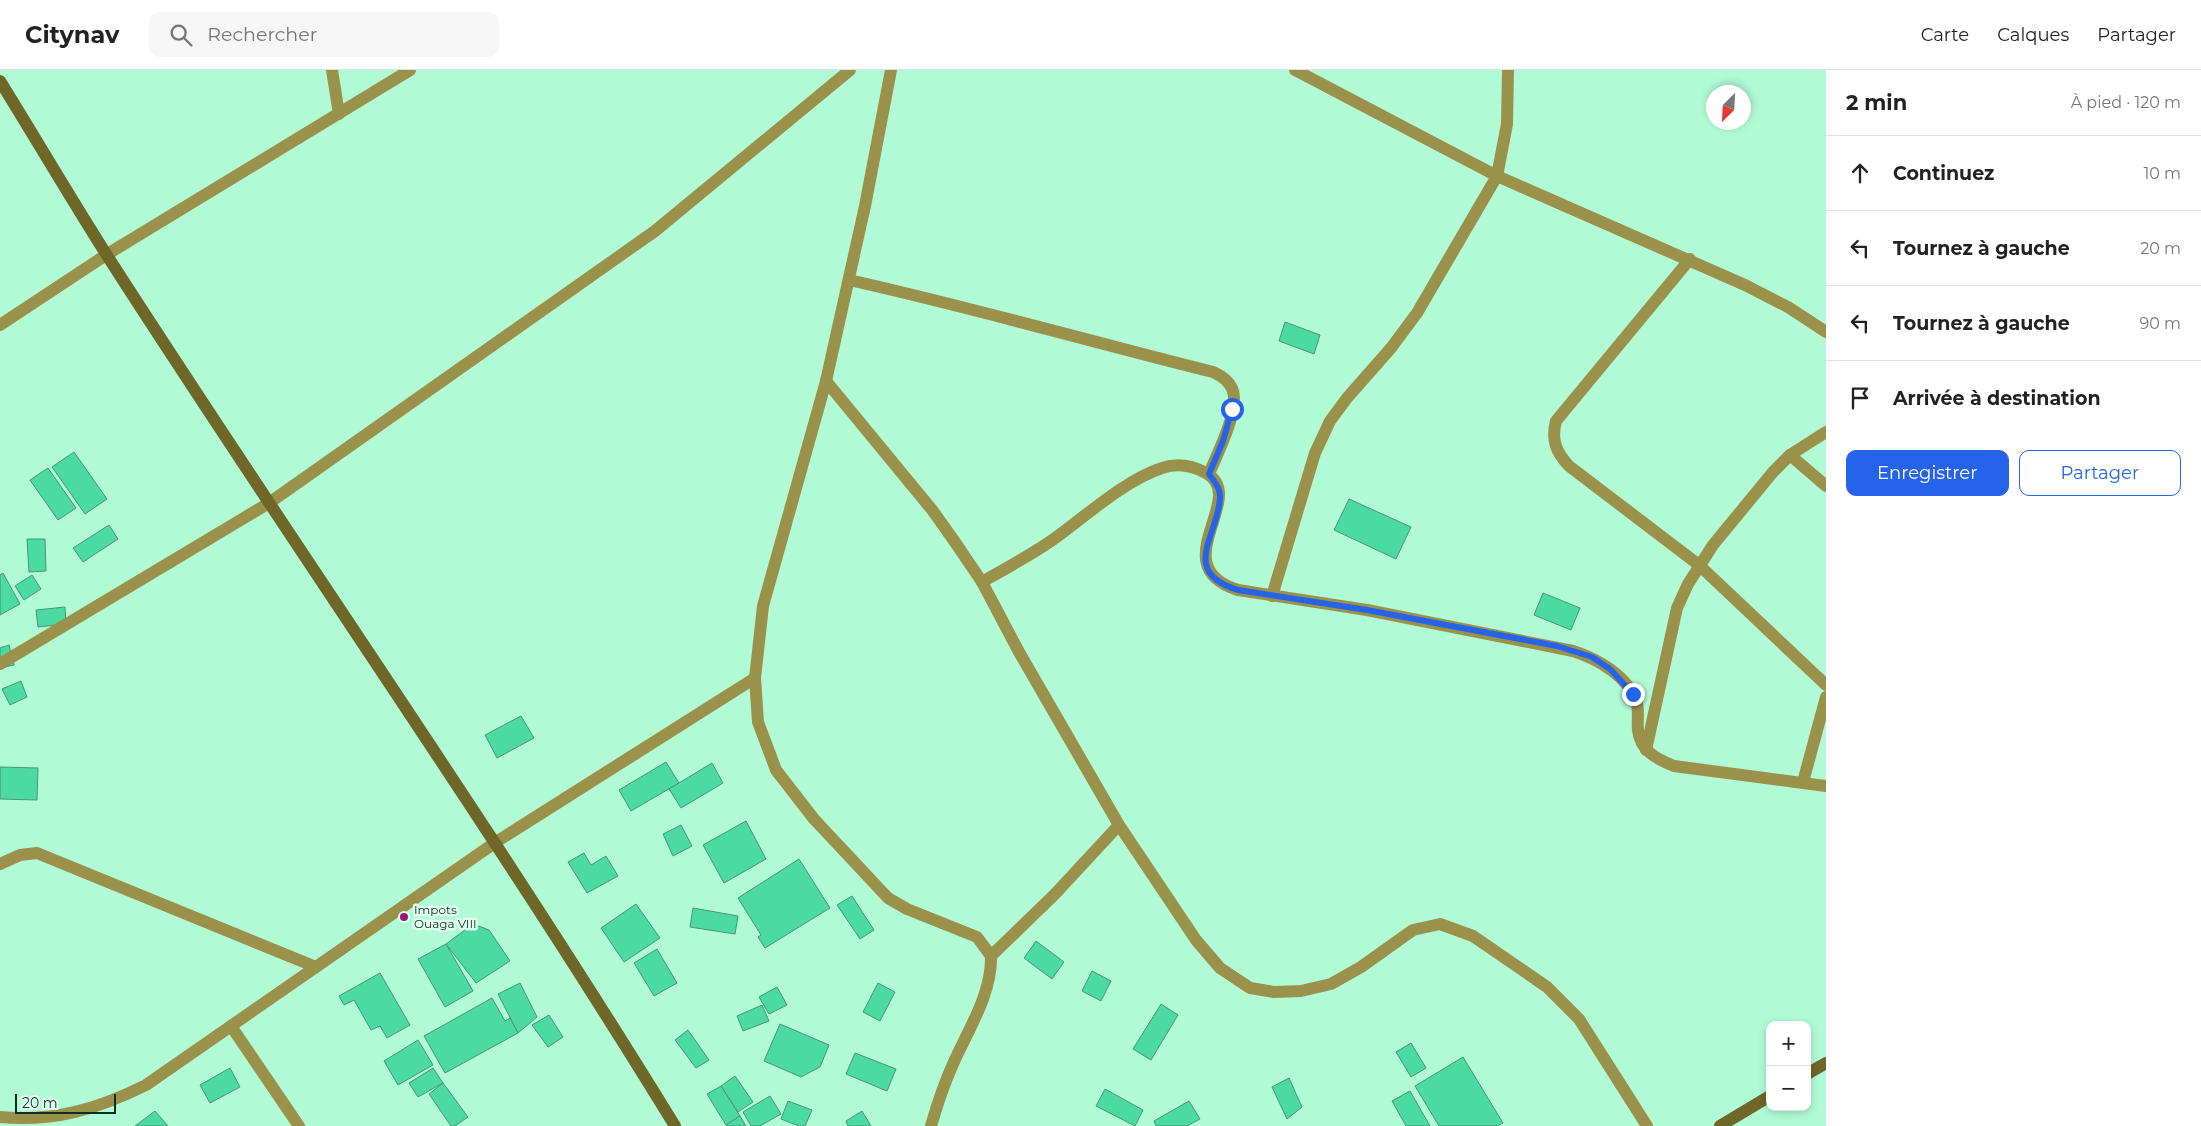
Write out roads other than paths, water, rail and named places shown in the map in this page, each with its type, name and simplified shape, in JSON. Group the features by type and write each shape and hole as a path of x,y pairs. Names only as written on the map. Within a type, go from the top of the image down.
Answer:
{"street":[{"path":"332,70 339,114"},
{"path":"0,325 106,255 410,70"},
{"path":"0,664 269,503 655,231 850,70"},
{"path":"891,70 849,280 826,381 763,606 755,678 758,722 776,770 814,820 888,898 907,910 977,937 991,956 992,972 987,988 952,1066 931,1126"},
{"path":"1295,70 1497,176 1690,259 1788,306 1826,332"},
{"path":"1272,596 1315,453 1330,421 1417,314 1497,176 1507,124 1508,70"},
{"path":"0,81 106,255 496,842 675,1126"},
{"path":"1690,259 1556,421 1553,433 1558,454 1569,466 1699,565 1826,685"},
{"path":"849,280 971,308 1214,372 1224,377 1233,391 1232,409 1223,441 1209,474"},
{"path":"826,381 933,511 982,582 1019,652 1119,825 1196,940 1220,968 1250,988 1274,992 1301,991 1331,984 1361,967 1414,930 1440,924 1473,936 1546,987 1579,1019 1647,1126"},
{"path":"1646,750 1677,608 1699,565 1719,538 1790,456 1826,432"},
{"path":"1790,456 1826,486"},
{"path":"982,582 1049,542 1128,485 1162,468 1176,465 1193,467 1209,474 1216,484 1220,497 1207,544 1205,560 1210,573 1224,586 1272,596 1367,610 1557,646 1592,657 1610,669 1633,694 1637,706 1638,732 1646,750 1657,759 1674,766 1826,786"},
{"path":"0,1117 65,1116 112,1102 146,1085 496,842 755,678"},
{"path":"1802,782 1826,697"},
{"path":"991,956 1055,894 1119,825"},
{"path":"0,864 20,856 37,853 316,967"},
{"path":"231,1026 299,1126"},
{"path":"1811,1072 1826,1063"},
{"path":"1720,1126 1766,1098"}],"place":[{"name":"Impots Ouaga VIII","path":"404,917"}]}
